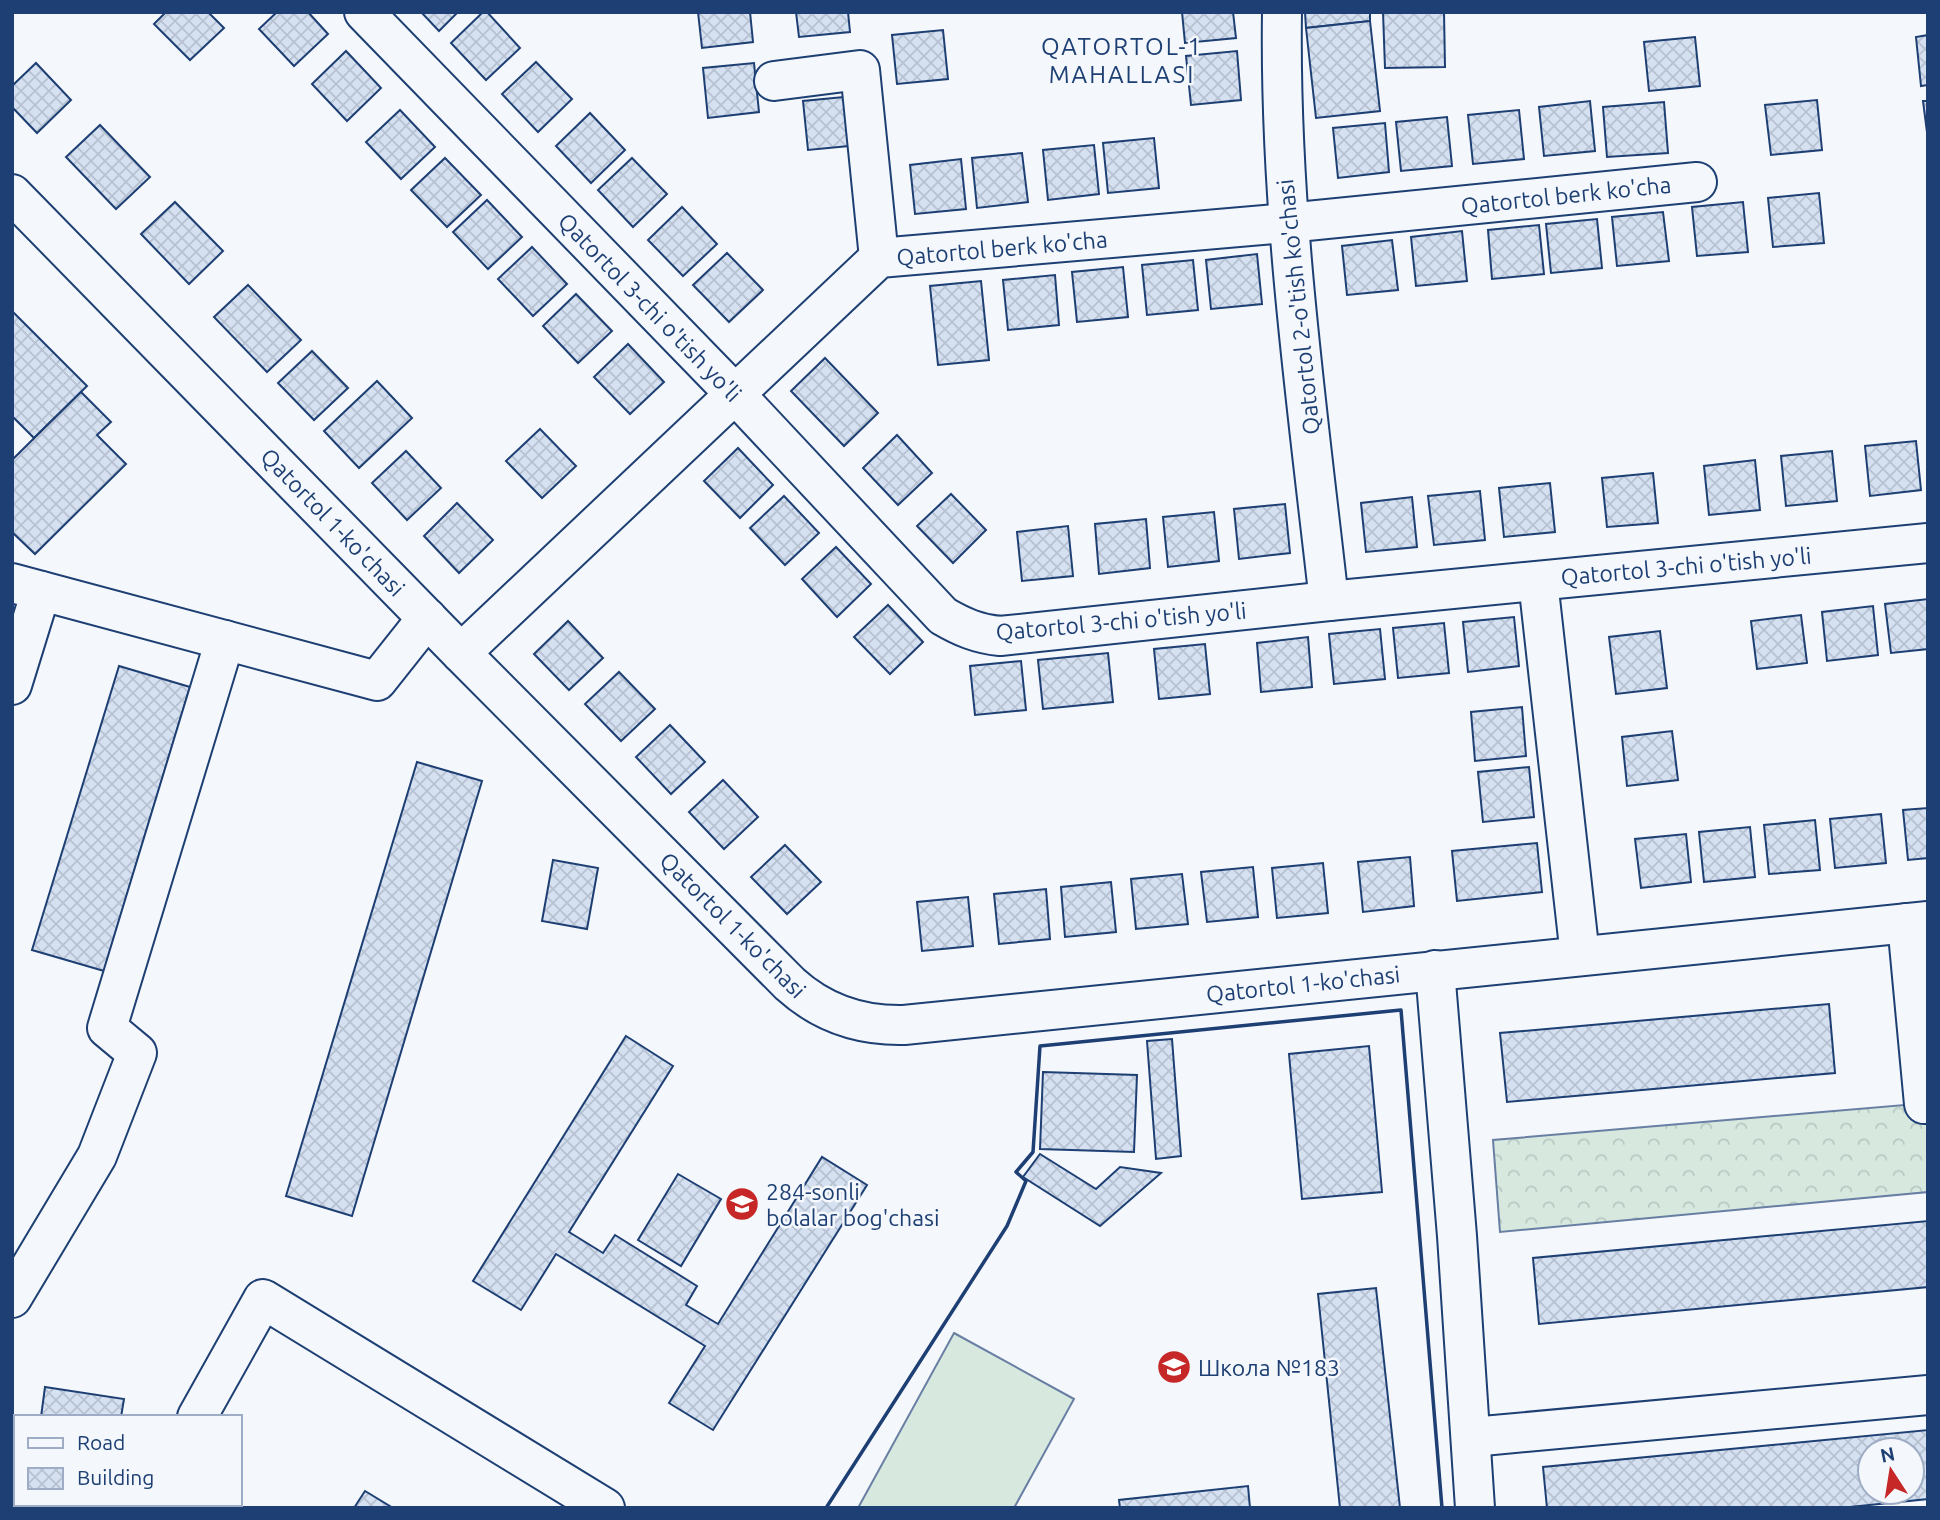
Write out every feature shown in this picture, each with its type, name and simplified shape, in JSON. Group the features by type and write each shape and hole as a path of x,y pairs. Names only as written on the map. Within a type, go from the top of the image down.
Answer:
{"street":[{"name":"Qatortol 3-chi o'tish yo'li","path":"364,12 734,393 943,616 982,634 1000,636 1928,543"},
{"name":"Qatortol 2-o'tish ko'chasi","path":"1282,12 1281,75 1287,223 1329,601"},
{"path":"774,81 860,70 879,258"},
{"name":"Qatortol berk ko'cha","path":"461,653 879,258 1287,223 1697,181"},
{"name":"Qatortol 1-ko'chasi","path":"12,194 461,653 790,984 821,1009 839,1016 876,1024 904,1025 1917,922"},
{"path":"1538,581 1580,956"},
{"path":"12,685 27,587 377,681 427,618"},
{"path":"12,1298 97,1156 137,1053 107,1028 225,640"},
{"path":"1917,922 1924,1104"},
{"path":"1435,970 1472,1437 1475,1508"},
{"path":"198,1415 263,1299 605,1508"},
{"path":"1472,1437 1928,1395"}],"green space":[{"path":"1928,1103 1928,1192 1500,1232 1493,1140"},
{"path":"954,1333 1074,1399 1014,1508 858,1508"}],"building":[{"path":"166,12 208,12 224,28 190,60 154,24"},
{"path":"277,12 308,12 328,34 294,66 259,29"},
{"path":"421,12 458,12 439,31"},
{"path":"483,12 487,12 520,48 486,80 451,43"},
{"path":"698,12 750,12 753,42 702,48"},
{"path":"796,12 848,12 850,32 799,37"},
{"path":"1182,12 1233,12 1236,38 1185,43"},
{"path":"1305,12 1370,12 1370,21 1306,28"},
{"path":"1383,12 1444,12 1445,67 1385,68"},
{"path":"1370,21 1380,111 1316,118 1306,28"},
{"path":"943,30 948,79 897,84 892,35"},
{"path":"1928,35 1928,85 1921,86 1916,37"},
{"path":"1695,37 1700,86 1649,91 1644,42"},
{"path":"346,51 381,88 347,121 312,84"},
{"path":"1237,51 1241,100 1191,105 1186,56"},
{"path":"536,62 572,99 538,132 502,94"},
{"path":"36,63 71,100 37,133 12,107 12,86"},
{"path":"754,63 759,112 708,118 703,68"},
{"path":"854,96 859,145 808,150 803,101"},
{"path":"1817,100 1822,150 1771,155 1765,105"},
{"path":"1590,101 1595,151 1544,156 1539,107"},
{"path":"1923,101 1928,101 1928,140"},
{"path":"1664,102 1668,153 1607,157 1603,107"},
{"path":"400,110 435,147 401,179 366,142"},
{"path":"1519,110 1524,159 1473,164 1468,115"},
{"path":"590,113 625,150 591,183 556,146"},
{"path":"1447,117 1452,166 1401,171 1396,122"},
{"path":"1385,123 1389,172 1338,178 1333,128"},
{"path":"100,125 150,177 116,209 66,157"},
{"path":"1154,138 1159,188 1108,193 1103,143"},
{"path":"1094,145 1099,194 1048,200 1043,150"},
{"path":"1022,153 1028,202 977,208 972,158"},
{"path":"445,158 481,195 447,227 411,190"},
{"path":"632,158 667,194 633,227 598,190"},
{"path":"961,159 966,209 915,214 910,165"},
{"path":"1819,193 1824,243 1773,247 1768,198"},
{"path":"487,200 522,237 488,269 453,232"},
{"path":"175,202 223,251 189,284 141,234"},
{"path":"1743,202 1748,252 1697,256 1692,207"},
{"path":"682,207 717,244 683,276 648,240"},
{"path":"1663,212 1669,261 1617,266 1612,217"},
{"path":"1597,219 1602,268 1551,273 1546,224"},
{"path":"1539,225 1544,274 1492,279 1488,230"},
{"path":"1462,231 1467,281 1416,286 1411,237"},
{"path":"1392,240 1398,290 1347,295 1342,246"},
{"path":"532,247 567,284 533,316 498,279"},
{"path":"727,253 763,290 729,322 693,285"},
{"path":"1257,254 1262,304 1211,309 1206,260"},
{"path":"1193,260 1198,310 1147,315 1142,265"},
{"path":"1123,267 1128,317 1077,322 1072,272"},
{"path":"1055,275 1059,325 1008,330 1003,280"},
{"path":"981,281 989,360 938,365 930,286"},
{"path":"248,285 301,340 267,372 214,317"},
{"path":"576,294 612,331 578,363 543,326"},
{"path":"12,311 87,386 34,438 12,416"},
{"path":"628,344 664,382 630,414 594,377"},
{"path":"312,351 348,388 314,420 278,383"},
{"path":"825,358 878,413 844,446 791,391"},
{"path":"377,381 412,418 359,468 324,431"},
{"path":"81,392 111,422 97,435 126,464 35,554 12,532 12,460"},
{"path":"540,429 576,466 542,498 506,461"},
{"path":"897,435 932,473 898,505 863,468"},
{"path":"1916,441 1921,490 1870,496 1865,446"},
{"path":"738,448 773,485 740,518 704,481"},
{"path":"406,451 441,488 407,520 372,483"},
{"path":"1832,451 1837,501 1786,506 1781,456"},
{"path":"1755,460 1760,510 1709,515 1704,466"},
{"path":"1653,473 1658,523 1607,527 1602,478"},
{"path":"1550,483 1555,532 1504,537 1499,488"},
{"path":"1480,491 1485,540 1434,545 1428,496"},
{"path":"951,494 986,530 953,563 917,526"},
{"path":"784,496 819,533 785,565 750,528"},
{"path":"1412,497 1417,547 1366,552 1361,503"},
{"path":"457,503 493,540 459,573 424,536"},
{"path":"1285,504 1290,553 1239,559 1234,509"},
{"path":"1214,512 1219,561 1168,567 1163,517"},
{"path":"1146,519 1150,568 1099,574 1095,524"},
{"path":"1068,526 1073,576 1022,581 1017,532"},
{"path":"836,547 871,584 837,617 802,579"},
{"path":"1928,599 1928,649 1891,653 1885,604"},
{"path":"888,605 923,642 890,674 854,637"},
{"path":"1873,606 1878,655 1827,661 1822,612"},
{"path":"1801,615 1807,663 1757,669 1751,621"},
{"path":"1514,617 1519,666 1468,672 1463,622"},
{"path":"568,621 603,658 569,690 534,654"},
{"path":"1444,623 1449,673 1398,678 1393,628"},
{"path":"1380,629 1385,679 1334,684 1329,634"},
{"path":"1660,631 1667,688 1616,694 1609,637"},
{"path":"1308,637 1312,687 1261,692 1257,643"},
{"path":"1205,644 1210,694 1159,699 1154,649"},
{"path":"1108,653 1113,702 1043,709 1038,660"},
{"path":"1021,661 1026,710 975,715 970,666"},
{"path":"119,666 190,687 104,971 32,950"},
{"path":"619,672 655,709 621,741 585,704"},
{"path":"1522,707 1526,756 1475,761 1471,712"},
{"path":"670,725 705,762 671,794 636,757"},
{"path":"1672,731 1678,780 1627,786 1622,737"},
{"path":"417,762 482,781 352,1216 286,1196"},
{"path":"1529,767 1534,817 1483,822 1478,772"},
{"path":"723,780 758,817 724,849 689,812"},
{"path":"1928,808 1928,858 1908,860 1903,810"},
{"path":"1881,814 1886,863 1835,868 1830,819"},
{"path":"1815,820 1820,870 1769,874 1764,825"},
{"path":"1750,827 1755,877 1704,882 1699,832"},
{"path":"1686,834 1691,882 1641,888 1635,839"},
{"path":"1537,843 1542,892 1457,901 1452,851"},
{"path":"785,845 821,882 787,914 751,877"},
{"path":"1410,857 1414,906 1363,912 1358,862"},
{"path":"553,860 598,868 587,929 542,921"},
{"path":"1323,863 1328,913 1277,918 1272,868"},
{"path":"1253,867 1258,917 1207,922 1201,872"},
{"path":"1182,874 1188,924 1136,929 1131,879"},
{"path":"1111,882 1116,932 1065,937 1061,887"},
{"path":"1046,889 1050,939 999,944 994,894"},
{"path":"968,897 973,946 922,951 917,902"},
{"path":"1829,1004 1835,1073 1507,1102 1500,1033"},
{"path":"626,1036 673,1066 569,1232 603,1253 615,1235 697,1286 686,1305 718,1324 822,1157 867,1185 713,1430 669,1403 705,1346 556,1254 521,1310 473,1281"},
{"path":"1172,1039 1181,1156 1156,1159 1147,1041"},
{"path":"1369,1046 1382,1192 1302,1199 1289,1054"},
{"path":"1043,1072 1137,1075 1134,1152 1040,1149"},
{"path":"1040,1154 1096,1189 1120,1167 1161,1173 1100,1226 1023,1177"},
{"path":"678,1174 721,1199 681,1266 638,1240"},
{"path":"1928,1221 1928,1287 1539,1324 1533,1258"},
{"path":"1376,1288 1400,1508 1340,1508 1318,1294"},
{"path":"45,1387 124,1399 121,1415 41,1415"},
{"path":"1928,1430 1928,1499 1926,1436 1866,1436"},
{"path":"1856,1437 1856,1506 1860,1506 1547,1508 1543,1467"},
{"path":"1248,1486 1250,1508 1120,1508 1119,1500"},
{"path":"365,1491 393,1508 354,1508"}],"wall":[{"path":"826,1508 1007,1226 1026,1181 1016,1172 1033,1152 1040,1046 1401,1010 1442,1508"}],"place":[{"name":"284-sonli bolalar bog'chasi","path":"742,1204"},
{"name":"Школа №183","path":"1174,1367"}],"district":[{"name":"QATORTOL-1 MAHALLASI","path":"1122,60"}]}
